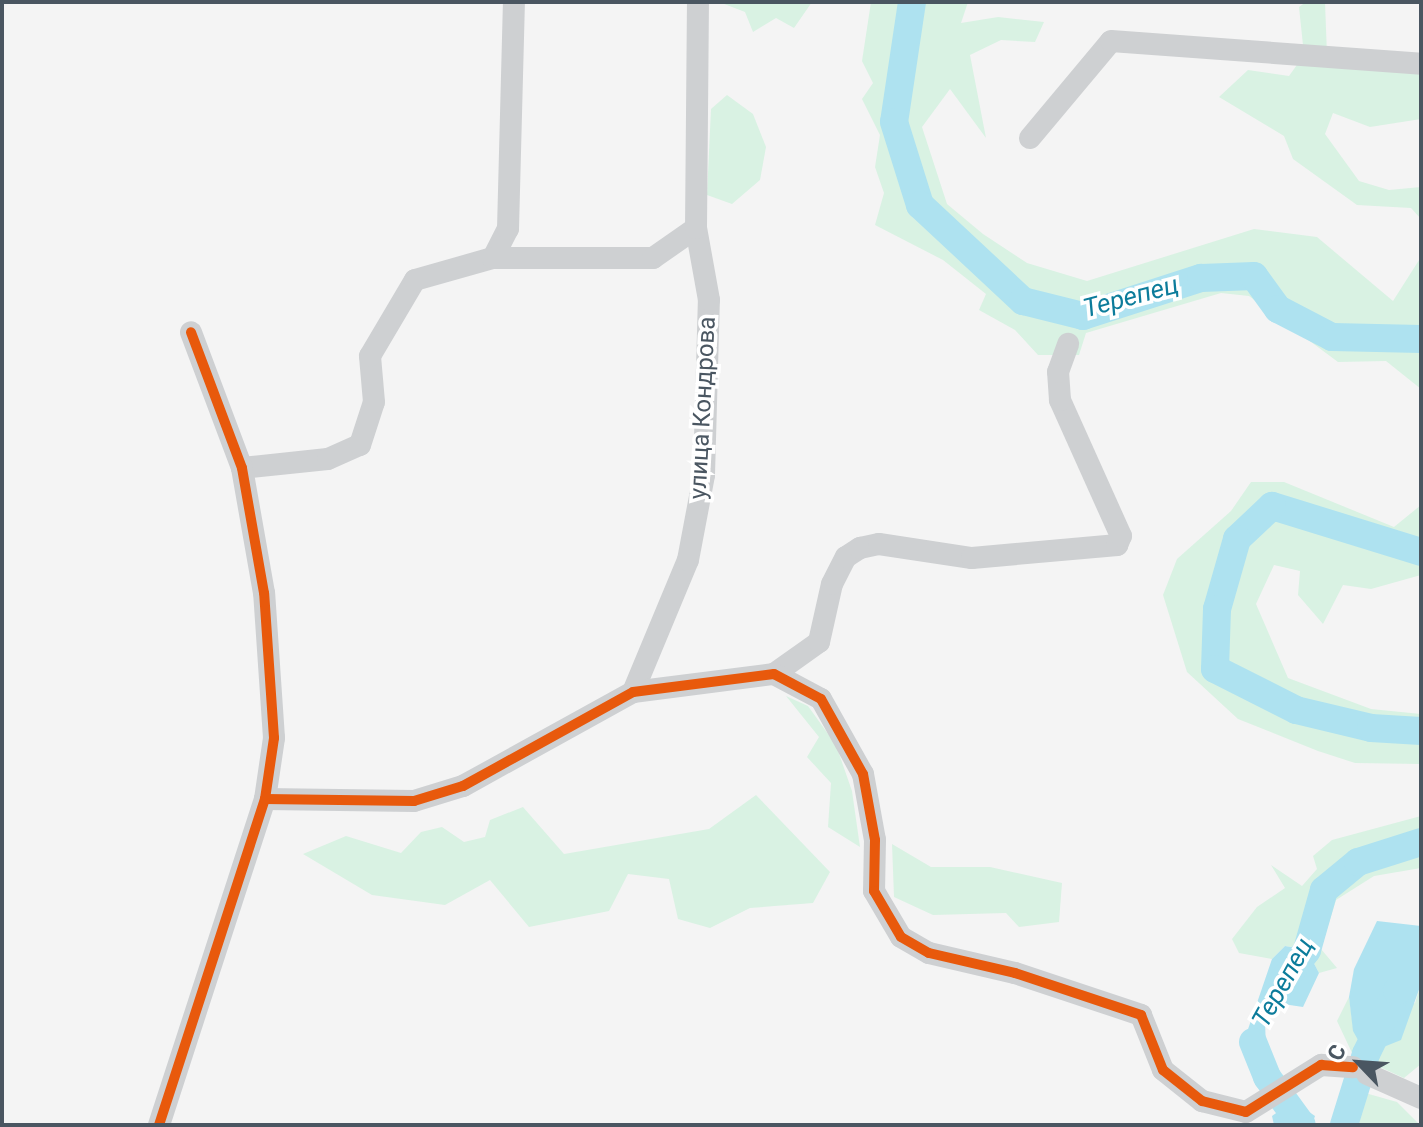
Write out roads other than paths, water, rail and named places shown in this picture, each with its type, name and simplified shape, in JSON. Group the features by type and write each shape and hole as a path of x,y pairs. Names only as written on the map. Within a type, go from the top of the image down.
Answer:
{"street":[{"path":"493,258 508,229 514,2"},
{"name":"улица Кондрова","path":"633,692 688,560 704,475 709,300 696,228 698,2"},
{"path":"1030,138 1111,41 1421,64"},
{"path":"242,468 328,459 360,445 374,402 370,356 415,280 493,258 653,258 696,228"},
{"path":"159,1125 265,799 274,738 268,651 242,468 191,332"},
{"path":"265,799 414,801 463,786 633,692 774,674 819,642 832,584 846,557 860,548 879,544 972,558 1117,545 1121,536 1060,400 1058,372 1068,344"},
{"path":"774,674 821,699 863,774 875,840 874,891 901,937 929,953 1015,973 1141,1015 1163,1070 1202,1101 1246,1112 1278,1096 1321,1065 1360,1070 1421,1098"}],"water":[{"path":"1377,921 1421,926 1421,984 1401,1040 1366,1054 1353,1031 1349,997 1354,969"},
{"path":"1285,946 1307,950 1319,973 1303,1007 1283,1004 1265,1021 1267,1077 1248,1066 1245,1038 1272,959"},
{"path":"1293,1101 1315,1116 1312,1125 1274,1125 1272,1116"}],"waterway":[{"name":"Терепец","path":"912,2 894,122 920,205 1023,301 1083,316 1201,278 1254,276 1278,309 1332,337 1421,339"},
{"name":"Терепец","path":"1421,552 1272,506 1237,539 1217,609 1215,669 1296,710 1371,728 1421,731"},
{"name":"Терепец","path":"1283,981 1307,950 1324,890 1358,862 1421,842"},
{"name":"Терепец","path":"1344,1125 1366,1054 1397,991 1421,967"},
{"name":"Терепец","path":"1253,1042 1267,1077 1302,1125"}]}
